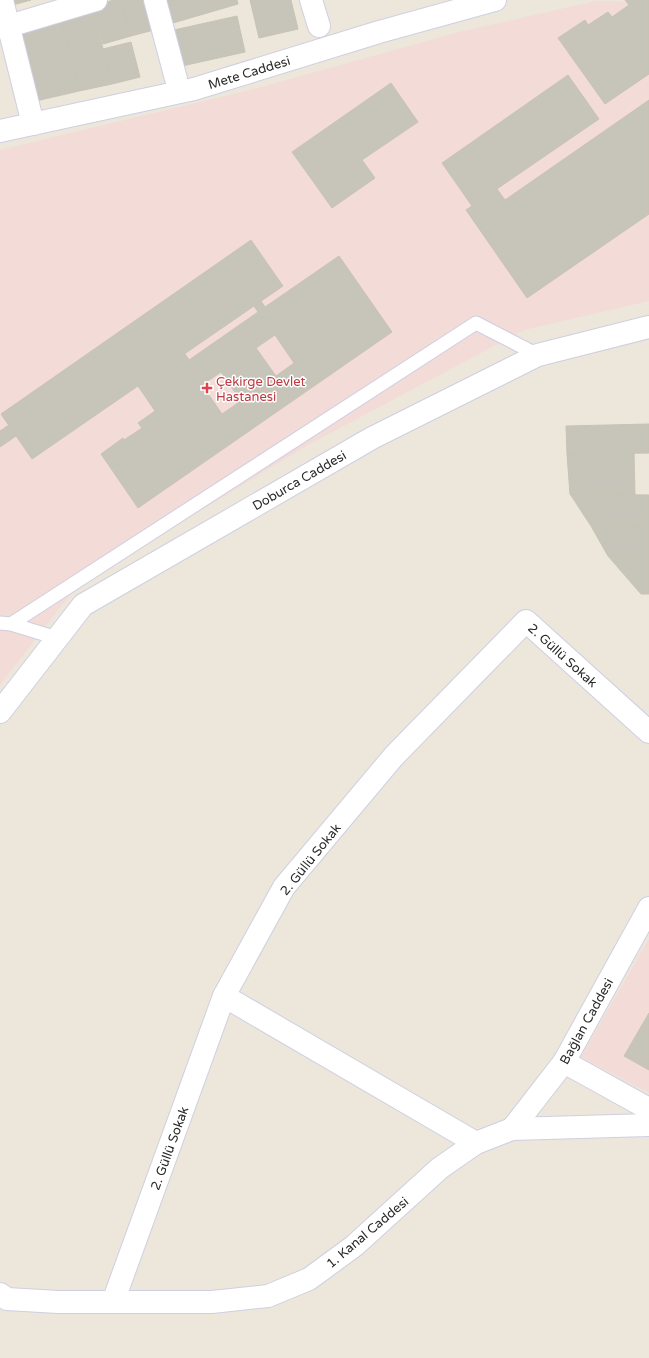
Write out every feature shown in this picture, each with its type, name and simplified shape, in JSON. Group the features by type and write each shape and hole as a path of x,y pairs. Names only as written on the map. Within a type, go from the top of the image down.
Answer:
{"street":[{"path":"2,0 33,124"},
{"path":"9,26 96,0"},
{"path":"155,0 176,79"},
{"path":"311,0 319,26"},
{"name":"Mete Caddesi","path":"0,131 194,89 379,32 495,0"},
{"name":"Doburca Caddesi","path":"0,712 83,605 372,438 538,355 649,327"},
{"name":"2. Güllü Sokak","path":"113,1302 224,996 284,887 394,756 526,621 649,732"},
{"name":"Bağlan Caddesi","path":"512,1129 564,1062 649,908"},
{"path":"224,996 476,1143"},
{"path":"564,1062 649,1109"},
{"name":"1. Kanal Caddesi","path":"2,1297 58,1302 212,1302 268,1296 309,1279 354,1246 440,1168 476,1143 512,1129 649,1125"}],"lane":[{"path":"6,624 476,322 538,355"},
{"path":"6,624 57,638"}],"shaded area":[{"name":"Çekirge Devlet Hastanesi","path":"596,1 649,2 649,301 524,330 306,446 76,587 0,685 0,150 258,88 459,32"},
{"path":"649,939 649,1093 581,1057"}],"building":[{"path":"7,0 31,0 9,6"},
{"path":"114,0 121,0 131,36 103,44 92,6"},
{"path":"121,0 154,0 161,28 131,36"},
{"path":"160,0 237,0 238,4 166,25"},
{"path":"250,0 291,0 298,29 259,38"},
{"path":"625,0 649,0 649,74 605,104 558,38 585,20 588,25 608,12 612,17 629,5"},
{"path":"92,6 112,84 79,91 60,14"},
{"path":"60,14 79,91 36,101 17,25"},
{"path":"237,16 245,52 173,68 165,32"},
{"path":"131,42 140,77 112,84 103,49"},
{"path":"568,75 599,119 472,206 442,163"},
{"path":"391,83 418,122 362,160 375,178 332,208 292,152"},
{"path":"649,100 649,214 527,298 466,210 497,189 505,200"},
{"path":"251,240 283,286 32,459 1,414"},
{"path":"339,256 392,332 138,508 101,454 123,438 124,440 142,428 138,423 155,411 138,386 185,354 189,360 258,312 254,306 261,301 265,307","holes":["275,335 294,363 276,376 256,348","221,372 241,401 222,414 202,385"]},
{"path":"649,424 649,453 567,454 566,426"},
{"path":"9,425 16,436 0,447 0,431"},
{"path":"634,453 635,495 570,494 567,454"},
{"path":"570,494 649,495 649,527 591,526"},
{"path":"591,526 649,527 649,557 608,556"},
{"path":"608,556 649,557 649,594 641,594"},
{"path":"649,1013 649,1070 624,1056"}],"place":[{"name":"Çekirge Devlet Hastanesi","path":"207,388"}]}
